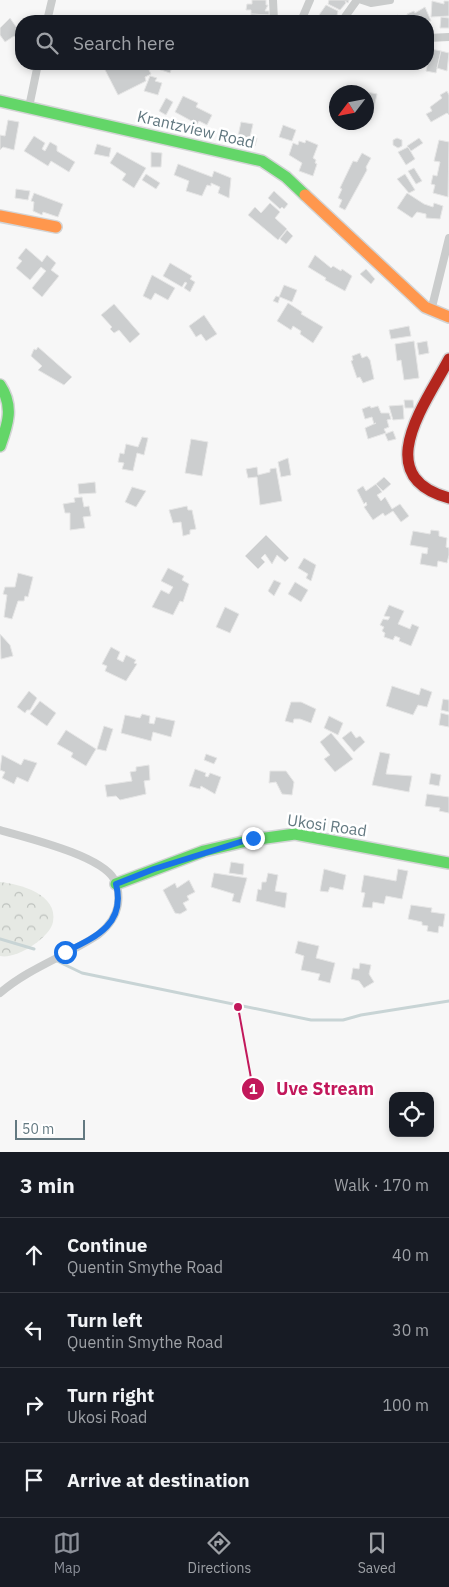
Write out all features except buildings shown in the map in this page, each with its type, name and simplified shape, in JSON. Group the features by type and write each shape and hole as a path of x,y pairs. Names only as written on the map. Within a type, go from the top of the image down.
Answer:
{"street":[{"path":"48,15 52,0"},
{"path":"273,0 274,15"},
{"path":"304,15 310,0"},
{"path":"346,15 356,0"},
{"path":"362,0 371,3 390,0"},
{"path":"434,38 449,38"},
{"path":"29,107 37,70"},
{"name":"Krantzview Road","path":"0,101 262,161 286,177 431,311 449,317"},
{"path":"0,216 56,227"},
{"path":"431,311 449,238"},
{"path":"449,359 410,435 406,455 410,469 421,484 431,492 449,498"},
{"path":"0,385 7,394 11,408 0,446"},
{"path":"0,830 89,860 102,867 116,884 119,899 117,911 105,929 37,968 0,993"},
{"name":"Ukosi Road","path":"116,884 216,849 253,838 273,835 295,834 449,862"}],"green space":[{"path":"0,882 17,885 36,892 50,904 53,912 53,922 46,935 14,955 0,956"}],"waterway":[{"path":"0,939 34,949"},
{"path":"55,960 82,973 311,1020 343,1020 361,1015 449,1001"}],"traffic: fast":[{"path":"0,101 262,161 286,177 305,195"},
{"path":"0,385 7,400 8,408 7,423 0,446"},
{"path":"116,884 204,851 251,840 295,834 449,863"}],"traffic: slow":[{"path":"305,195 425,307 449,317"},
{"path":"0,216 56,227"}],"traffic: jam":[{"path":"449,359 418,417 410,437 408,456 412,473 425,488 449,498"}],"place":[{"name":"Uve Stream","path":"238,1007"}],"route":[{"path":"65,952 97,935 112,921 117,911 119,899 116,884 154,869 253,838"}]}
